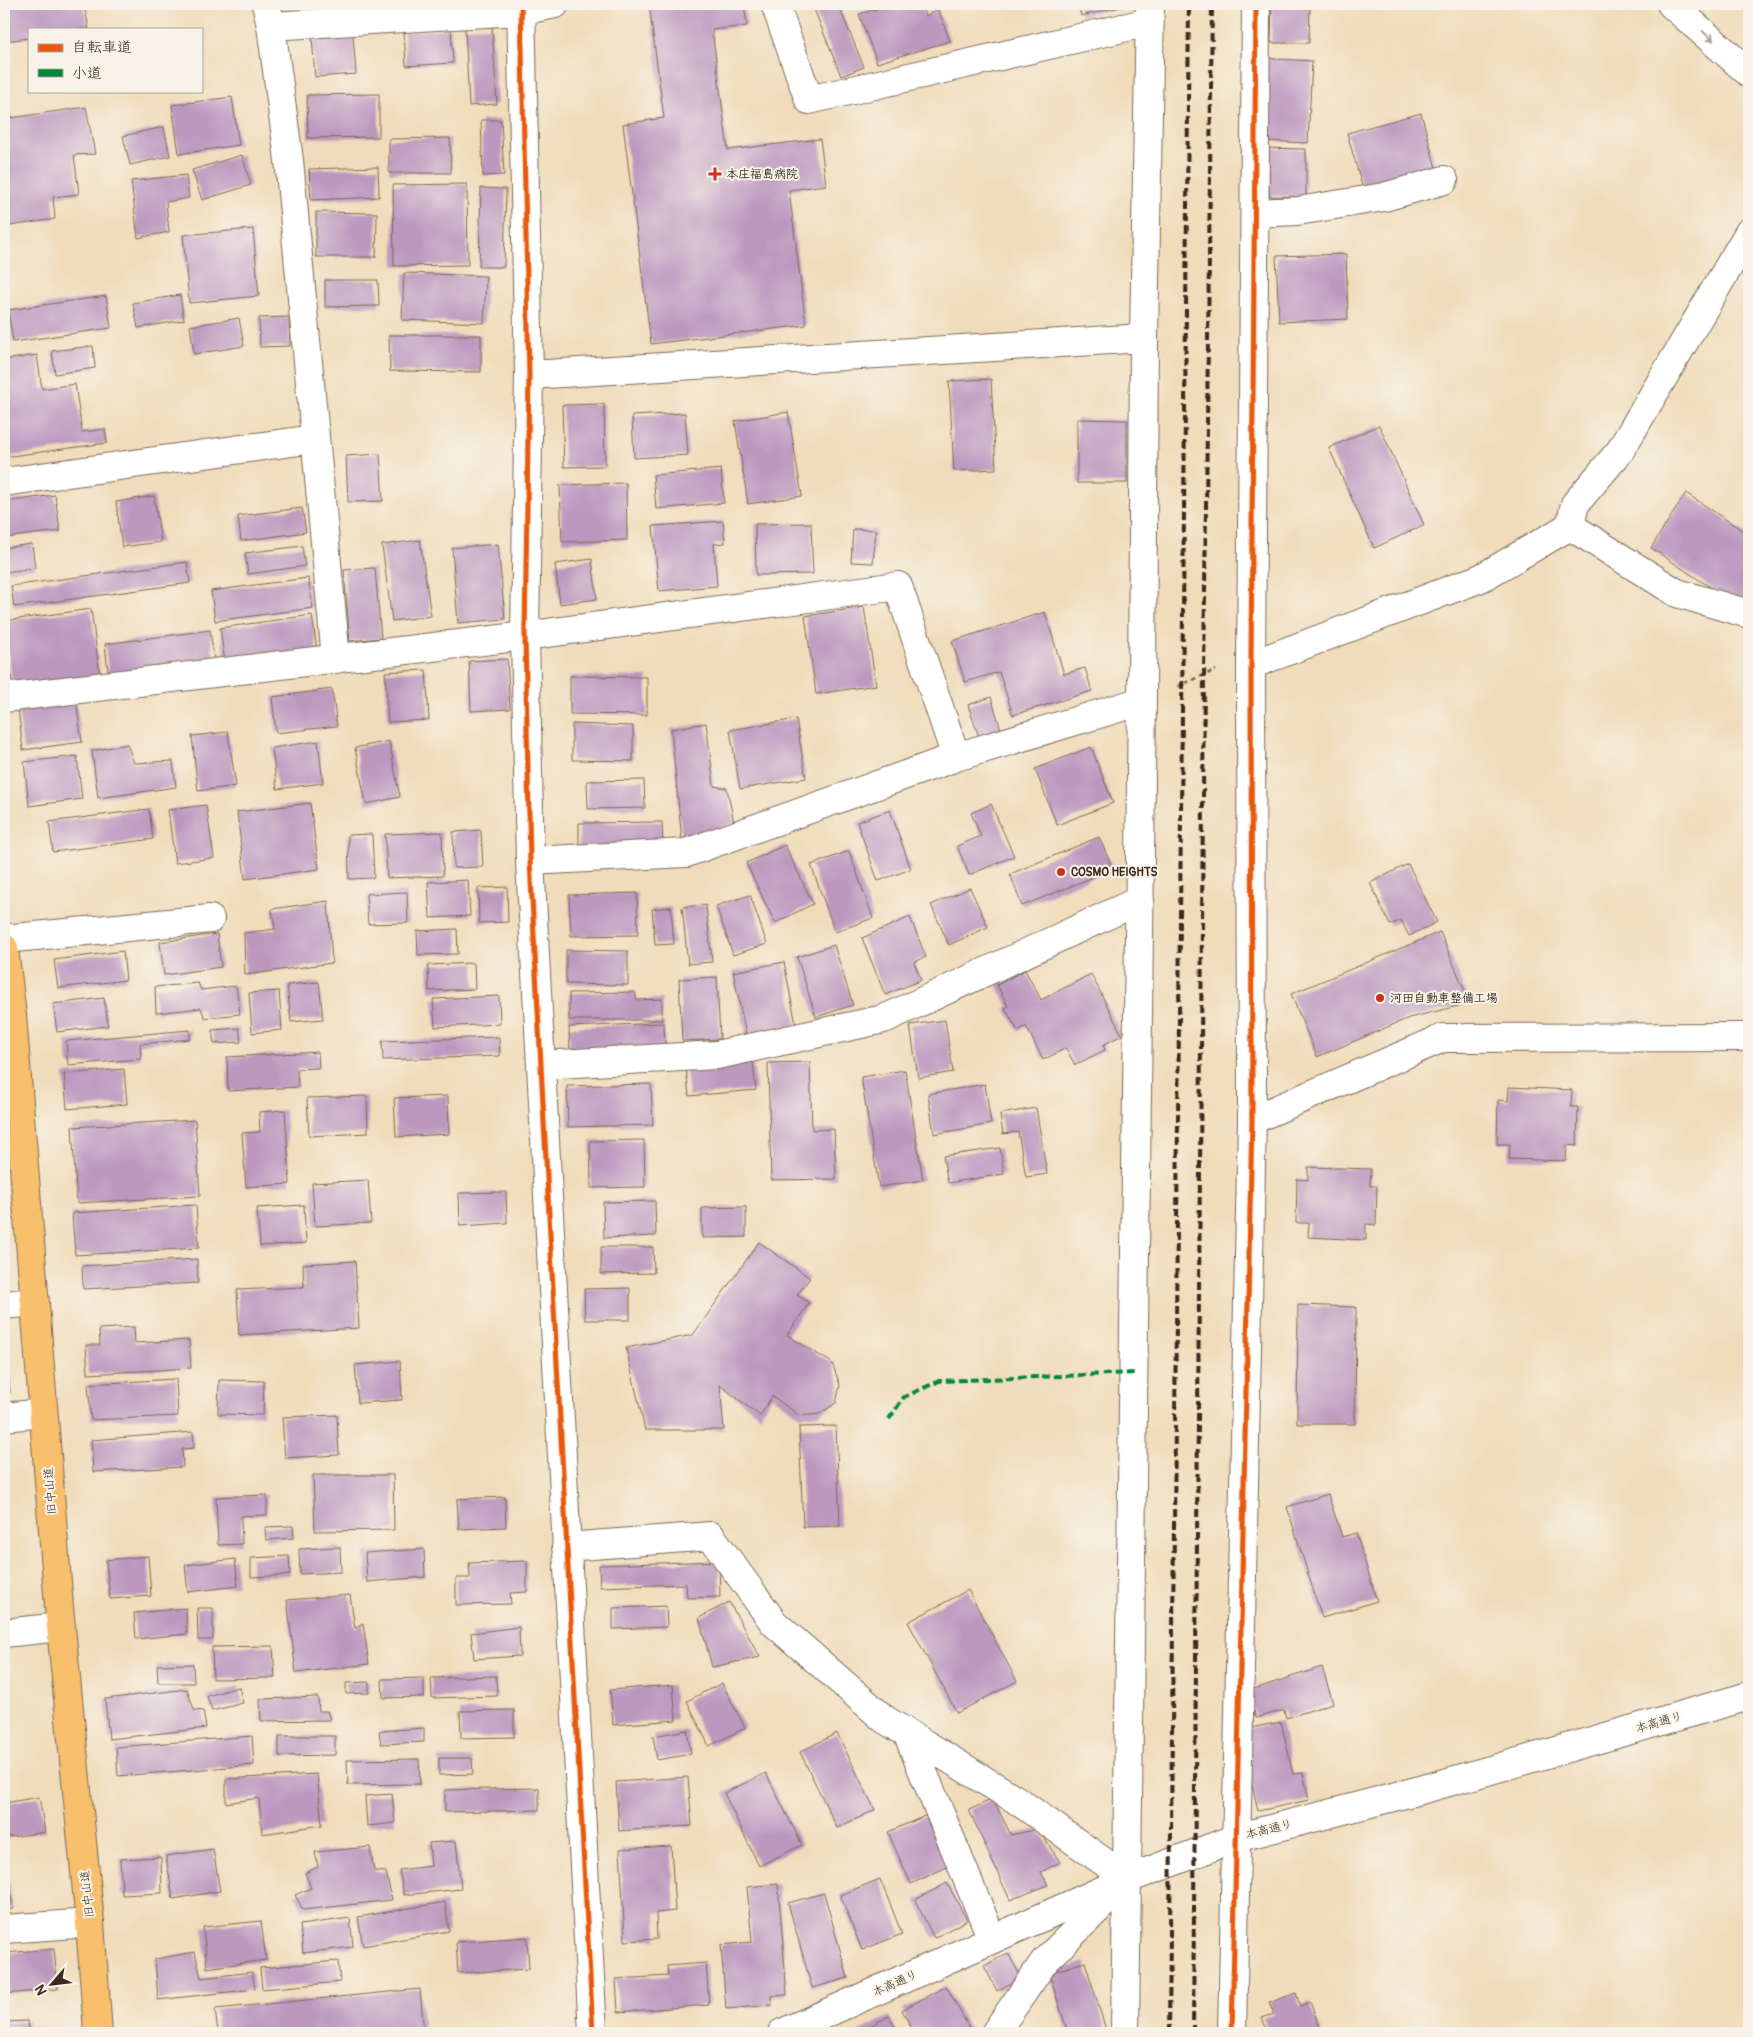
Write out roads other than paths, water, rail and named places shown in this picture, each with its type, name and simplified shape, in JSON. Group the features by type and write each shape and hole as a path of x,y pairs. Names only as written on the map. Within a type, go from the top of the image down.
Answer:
{"main road":[{"name":"旧中山道","path":"4,948 8,1015 35,1302 61,1627 90,1923 98,2033"}],"street":[{"path":"336,659 289,160 269,15 521,7 555,4"},
{"path":"775,4 809,100 1150,13 1144,338 1140,900 1125,2033"},
{"path":"1232,2033 1252,1120 1251,660 1256,4"},
{"path":"1671,4 1749,73"},
{"path":"521,7 529,375 525,636 530,861 593,2033"},
{"path":"1255,213 1298,211 1384,197 1444,180"},
{"path":"1251,660 1481,578 1570,526 1575,504 1620,451 1749,232"},
{"path":"529,375 1144,338"},
{"path":"4,482 314,439"},
{"path":"1570,526 1677,593 1749,614"},
{"path":"4,698 525,636 898,586 956,757"},
{"path":"530,861 686,853 956,757 1142,701"},
{"path":"541,1065 717,1055 884,1019 1140,900"},
{"path":"4,939 210,919"},
{"path":"1252,1120 1443,1038 1749,1037"},
{"path":"4,1306 35,1302"},
{"path":"4,1417 43,1413"},
{"path":"566,1547 711,1536 774,1623 884,1719 1015,1799 1128,1879"},
{"path":"4,1632 61,1627"},
{"name":"本高通り","path":"782,2033 1128,1879 1236,1838 1424,1789 1749,1696"},
{"path":"907,1733 992,1939"},
{"path":"995,2033 1044,1962 1128,1879"},
{"path":"4,1928 90,1923"}],"railway":[{"path":"1169,2033 1189,4"},
{"path":"1193,2033 1204,675 1212,4"}],"place":[{"name":"本庄福島病院","path":"715,174"},
{"name":"COSMO HEIGHTS","path":"1061,872"},
{"name":"河田自動車整備工場","path":"1380,998"}]}
